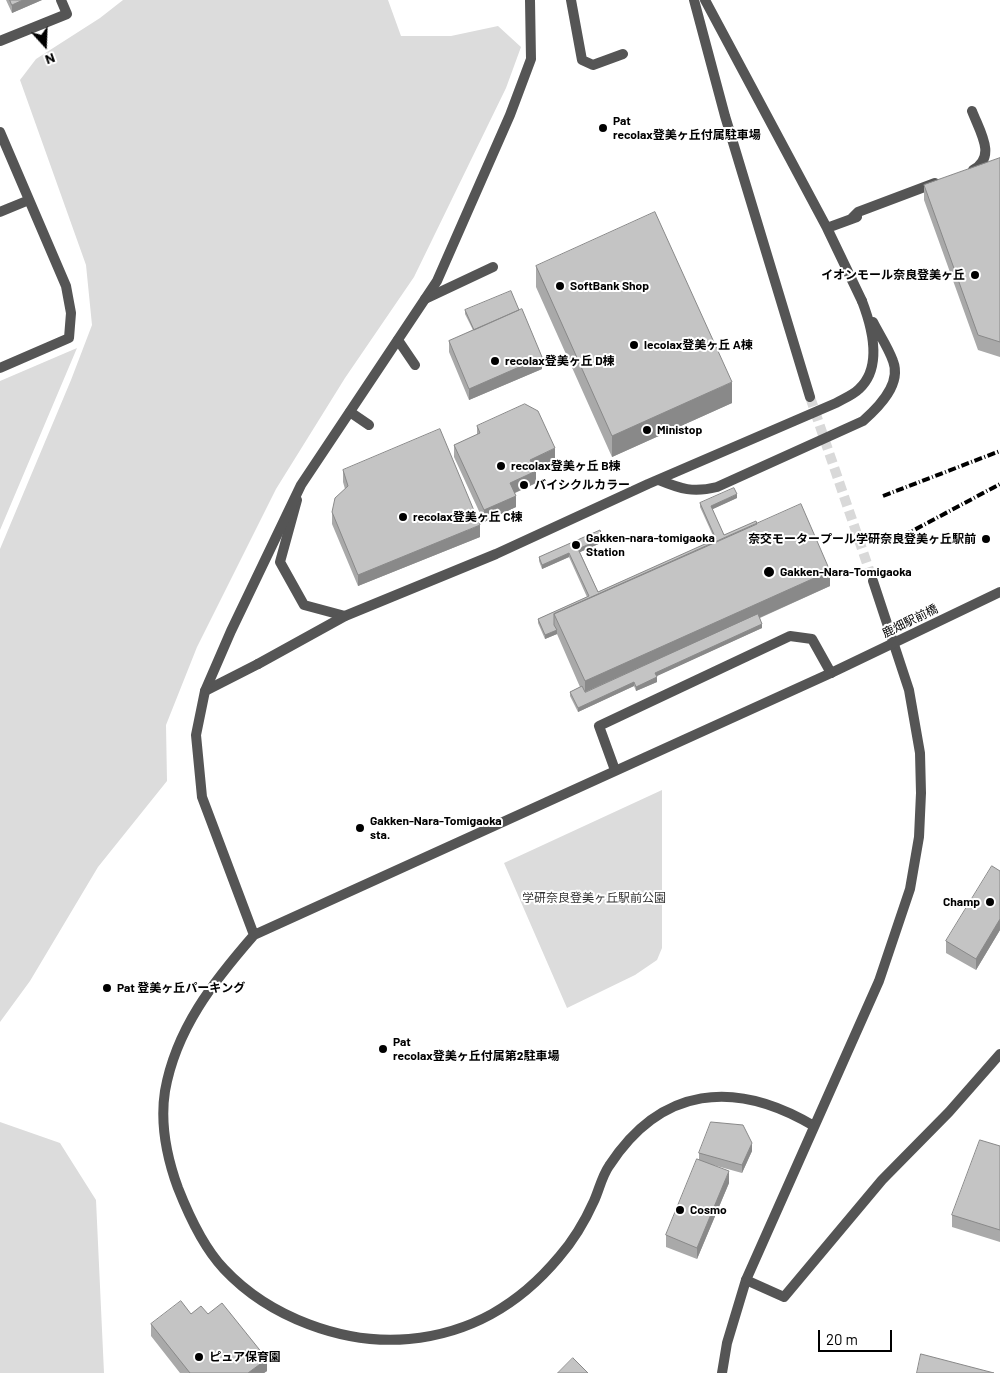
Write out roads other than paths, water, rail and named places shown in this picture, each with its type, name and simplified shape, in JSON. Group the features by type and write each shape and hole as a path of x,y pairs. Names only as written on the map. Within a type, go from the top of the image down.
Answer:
{"street":[{"path":"0,41 67,14 61,0"},
{"path":"530,0 531,59 503,133 437,281 301,485 231,631 205,692 196,734 202,798 254,935 222,971 198,1005 176,1048 165,1092 164,1128 171,1169 185,1206 202,1238 223,1269 249,1291 283,1313 357,1339 408,1339 447,1332 481,1320 506,1307 536,1282 560,1256 579,1229 608,1168 651,1117 684,1102 706,1097 731,1097 756,1101 792,1114 814,1126"},
{"path":"571,0 582,60 592,65 623,54"},
{"path":"694,0 724,116 810,397"},
{"path":"659,480 680,489 699,492 717,487 863,420 881,405 892,385 894,363 827,228 705,0"},
{"path":"972,111 986,156 982,165 964,176 991,168"},
{"path":"0,132 66,286 71,313 69,338 0,368"},
{"path":"827,228 852,218 858,212 945,182"},
{"path":"0,212 29,200"},
{"path":"425,298 493,267"},
{"path":"205,692 345,616 496,554 836,403 860,389 871,371 874,345 868,317 862,301"},
{"path":"398,340 415,366"},
{"path":"350,412 370,425"},
{"path":"301,485 280,562 304,605 345,616"},
{"path":"722,1373 727,1343 746,1280 879,981 897,934 910,889 919,837 920,753 909,690 873,581"},
{"name":"鹿畑駅前橋","path":"254,935 446,850 615,770 831,673 1000,592"},
{"path":"615,770 599,726 790,636 812,639 831,673"},
{"path":"746,1280 784,1297 882,1180 949,1112 1000,1054"}],"tunnel":[{"path":"810,397 873,581"}],"railway":[{"path":"883,496 1000,451"},
{"path":"903,536 1000,484"}],"place":[{"name":"Pat recolax登美ヶ丘付属駐車場","path":"603,128"},
{"name":"イオンモール奈良登美ヶ丘","path":"975,275"},
{"name":"SoftBank Shop","path":"560,286"},
{"name":"lecolax登美ヶ丘 A棟","path":"634,345"},
{"name":"recolax登美ヶ丘 D棟","path":"495,361"},
{"name":"Ministop","path":"647,430"},
{"name":"recolax登美ヶ丘 B棟","path":"501,466"},
{"name":"バイシクルカラー","path":"524,485"},
{"name":"recolax登美ヶ丘 C棟","path":"403,517"},
{"name":"奈交モータープール学研奈良登美ヶ丘駅前","path":"986,539"},
{"name":"Gakken-nara-tomigaoka Station","path":"576,545"},
{"name":"Gakken-Nara-Tomigaoka","path":"769,572"},
{"name":"Gakken-Nara-Tomigaoka sta.","path":"360,828"},
{"name":"Champ","path":"990,902"},
{"name":"Pat 登美ヶ丘パーキング","path":"107,988"},
{"name":"Pat recolax登美ヶ丘付属第2駐車場","path":"383,1049"},
{"name":"Cosmo","path":"680,1210"},
{"name":"ピュア保育園","path":"199,1357"}],"park label":[{"name":"学研奈良登美ヶ丘駅前公園","path":"594,898"}]}
